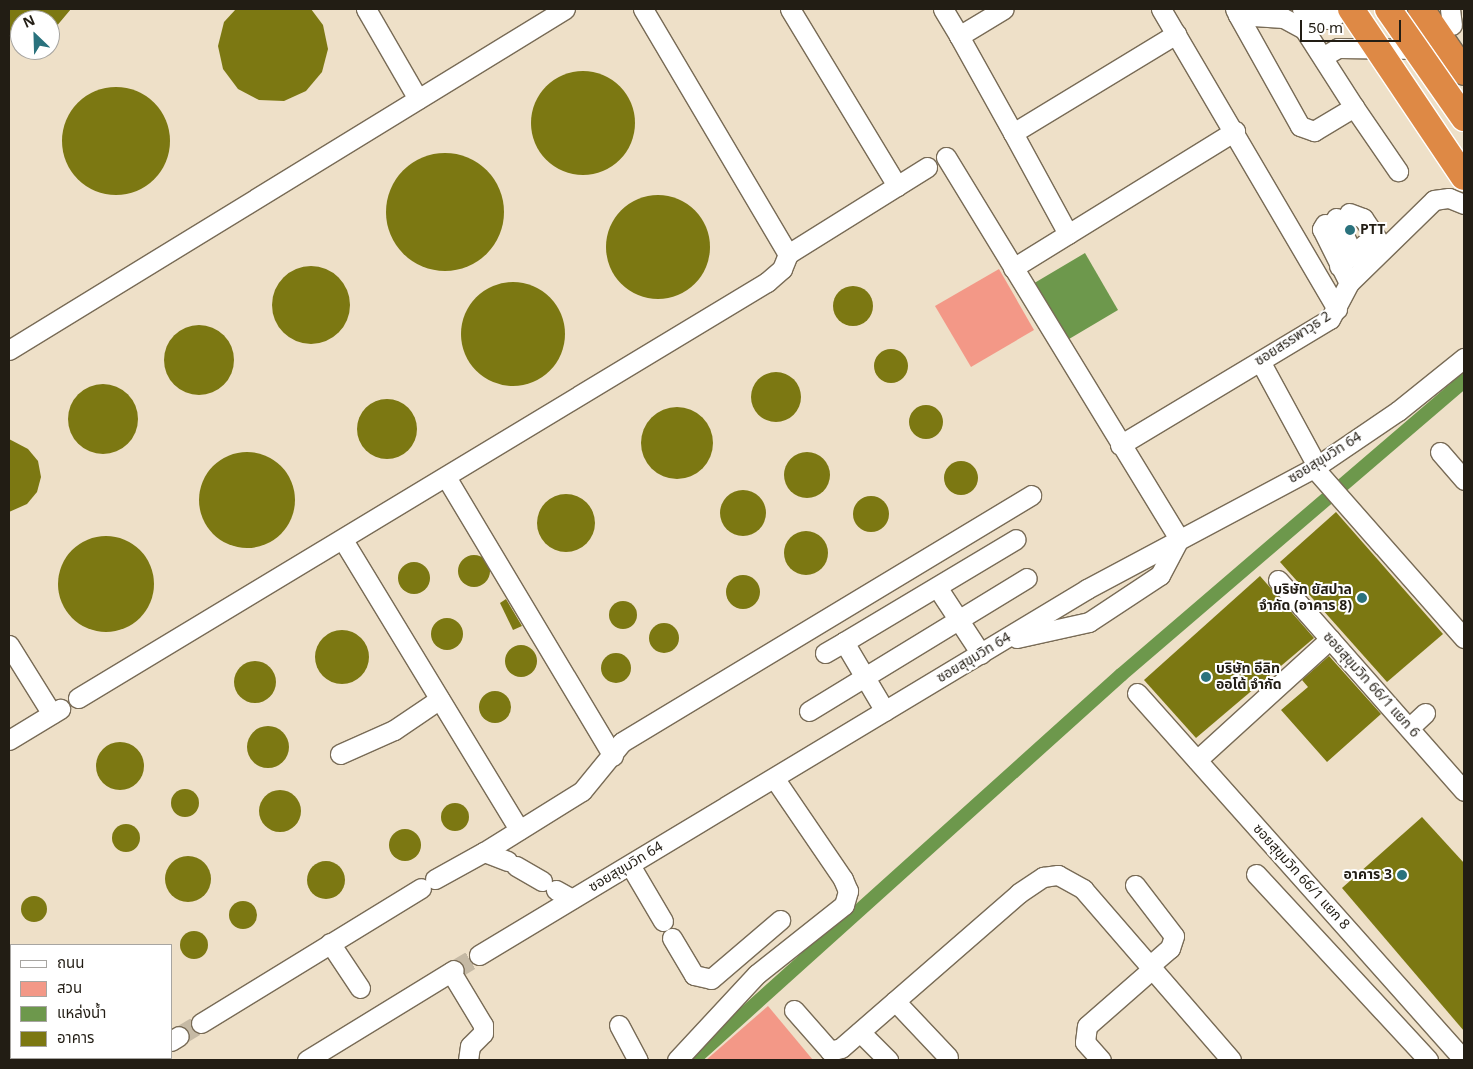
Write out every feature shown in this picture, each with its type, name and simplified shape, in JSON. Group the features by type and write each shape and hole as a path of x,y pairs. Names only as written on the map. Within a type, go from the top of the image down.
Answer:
{"highway":[{"path":"1351,9 1464,177"},
{"path":"1388,9 1464,118"},
{"path":"1398,9 1464,108"},
{"path":"1421,9 1464,72"}],"street":[{"path":"366,9 418,99"},
{"path":"11,344 566,9"},
{"path":"643,9 788,254"},
{"path":"790,9 897,186"},
{"path":"943,9 1068,234"},
{"path":"959,36 1004,9"},
{"path":"1161,9 1235,131 1337,309"},
{"path":"1344,9 1329,19 1300,13 1237,12 1300,126 1314,131 1354,107"},
{"path":"1300,13 1354,107 1398,170"},
{"path":"1013,133 1176,34"},
{"path":"1324,56 1338,48 1425,49"},
{"path":"1013,268 1235,131"},
{"path":"946,157 1179,540 1160,575 1089,622 1002,641"},
{"path":"78,698 343,540 767,282 782,269 788,254 927,167"},
{"name":"ซอยสรรพาวุธ 2","path":"1120,445 1330,319 1337,309 1349,283 1378,243 1434,200 1449,198 1464,204"},
{"path":"1346,260 1378,243 1363,218 1336,218 1322,229 1346,260 1349,283"},
{"name":"ซอยสุขุมวิท 64","path":"479,955 557,890 630,865 1002,641 1179,540 1319,471 1464,358"},
{"path":"1260,361 1319,471 1339,497 1464,638"},
{"path":"1440,452 1464,480"},
{"path":"446,477 613,756"},
{"path":"201,1023 428,883 484,852 582,791 613,756 622,742 1032,495"},
{"path":"825,654 1016,539"},
{"path":"343,540 519,830"},
{"path":"809,710 1027,578"},
{"name":"ซอยสุขุมวิท 66/1 แยก 6","path":"1278,580 1464,791"},
{"path":"936,587 981,654"},
{"path":"1197,760 1330,639"},
{"path":"844,642 885,712"},
{"path":"9,645 56,711 9,740"},
{"name":"ซอยสุขุมวิท 66/1 แยก 8","path":"1137,693 1464,1060"},
{"path":"340,754 394,730 440,699"},
{"path":"1409,728 1425,713"},
{"path":"678,1060 757,974 844,905 848,891 843,879 774,778"},
{"path":"484,852 512,863 557,890"},
{"path":"630,865 663,921"},
{"path":"794,1010 830,1051 841,1048 1019,893 1043,877 1058,874 1083,889 1231,1060"},
{"path":"1256,874 1428,1060"},
{"path":"1101,1060 1085,1042 1087,1026 1170,948 1174,936 1136,885"},
{"path":"672,938 694,975 711,979 780,920"},
{"path":"330,944 360,988"},
{"path":"307,1060 452,971 483,1025 483,1032 470,1046 468,1060"},
{"path":"895,1001 948,1057"},
{"path":"619,1025 638,1060"},
{"path":"860,1032 888,1060"}],"green space":[{"path":"999,269 1034,330 971,367 935,306"},
{"path":"768,1006 813,1060 706,1060"}],"water":[{"path":"1085,253 1118,310 1064,342 1031,285"}],"building":[{"path":"9,9 71,9 60,22 60,10 10,10 9,36"},
{"path":"236,9 311,9 323,25 328,49 322,72 306,91 284,101 259,100 238,89 223,69 218,46 224,22"},
{"path":"583,71 603,75 620,86 631,103 635,123 631,143 620,160 603,171 583,175 563,171 546,160 535,143 531,123 535,103 546,86 563,75"},
{"path":"116,87 137,91 154,103 166,120 170,141 166,162 154,179 137,191 116,195 95,191 78,179 66,162 62,141 66,120 78,103 95,91"},
{"path":"445,153 468,157 487,170 500,189 504,212 500,235 487,254 468,267 445,271 422,267 403,254 390,235 386,212 390,189 403,170 422,157"},
{"path":"658,195 678,199 695,210 706,227 710,247 706,267 695,284 678,295 658,299 638,295 621,284 610,267 606,247 610,227 621,210 638,199"},
{"path":"303,266 319,266 333,272 344,283 350,297 350,313 344,327 333,338 319,344 303,344 289,338 278,327 272,313 272,297 278,283 289,272"},
{"path":"513,282 533,286 550,297 561,314 565,334 561,354 550,371 533,382 513,386 493,382 476,371 465,354 461,334 465,314 476,297 493,286"},
{"path":"857,286 864,289 870,295 873,306 872,314 864,323 857,326 849,326 842,323 834,314 833,302 836,295 845,287"},
{"path":"199,325 212,328 224,335 231,347 234,360 231,373 224,385 212,392 199,395 186,392 174,385 167,373 164,360 167,347 174,335 186,328"},
{"path":"891,349 898,350 903,354 907,359 907,373 903,378 898,382 891,383 884,382 879,378 875,373 874,366 875,359 879,354 884,350"},
{"path":"771,372 781,372 794,379 801,392 801,402 794,415 781,422 771,422 762,418 755,411 751,402 751,392 755,383 762,376"},
{"path":"103,384 116,387 128,394 135,406 138,419 135,432 128,444 116,451 103,454 90,451 78,444 71,432 68,419 71,406 78,394 90,387"},
{"path":"381,399 393,399 409,407 415,417 417,429 415,441 409,451 393,459 381,459 365,451 357,435 357,423 365,407"},
{"path":"926,405 933,406 938,410 942,415 942,429 938,434 933,438 926,439 919,438 914,434 910,429 909,422 910,415 914,410 919,406"},
{"path":"670,407 684,407 703,417 713,436 713,450 703,469 684,479 670,479 651,469 641,450 641,436 651,417"},
{"path":"9,439 28,449 38,461 41,477 37,492 27,504 9,512"},
{"path":"247,452 266,455 281,466 292,481 295,500 292,519 281,534 266,545 247,548 228,545 213,534 202,519 199,500 202,481 213,466 228,455"},
{"path":"802,452 812,452 824,458 829,466 829,484 824,492 816,497 802,498 794,495 787,488 784,480 784,470 787,462 794,455"},
{"path":"961,461 968,462 973,466 977,471 977,485 973,490 968,494 961,495 954,494 949,490 945,485 944,478 945,471 949,466 954,462"},
{"path":"748,490 760,496 765,504 765,522 760,530 752,535 738,536 726,530 721,522 720,508 726,496 734,491"},
{"path":"560,494 572,494 587,502 595,517 595,529 587,544 572,552 560,552 545,544 537,529 537,517 545,502"},
{"path":"871,496 878,497 884,501 888,507 888,521 884,527 878,531 871,532 864,531 858,527 854,521 853,514 854,507 858,501 864,497"},
{"name":"บริษัท ยัสปาล จำกัด (อาคาร 8)","path":"1336,512 1443,634 1387,682 1280,562"},
{"path":"806,531 818,535 824,541 828,553 824,565 818,571 806,575 794,571 788,565 784,553 788,541 794,535"},
{"path":"106,536 125,539 140,550 151,565 154,584 151,603 140,618 125,629 106,632 87,629 72,618 61,603 58,584 61,565 72,550 87,539"},
{"path":"474,555 480,556 485,560 489,565 489,577 485,582 480,586 474,587 468,586 463,582 459,577 458,571 459,565 463,560 468,556"},
{"path":"414,562 426,566 430,578 426,590 414,594 402,590 398,578 402,566"},
{"path":"743,575 750,576 755,580 759,585 759,599 755,604 750,608 743,609 736,608 731,604 727,599 726,592 727,585 731,580 736,576"},
{"path":"1260,576 1314,638 1196,738 1144,680"},
{"path":"506,599 522,626 513,630 500,603"},
{"path":"623,601 633,605 637,615 633,625 623,629 613,625 609,615 613,605"},
{"path":"447,618 459,622 463,634 459,646 447,650 435,646 431,634 435,622"},
{"path":"664,623 670,624 678,632 678,644 670,652 664,653 658,652 650,644 649,638 650,632 658,624"},
{"path":"342,630 352,632 361,638 367,647 369,657 367,667 361,676 352,682 342,684 332,682 323,676 317,667 315,657 317,647 323,638 332,632"},
{"path":"521,645 533,649 537,661 533,673 521,677 509,673 505,661 509,649"},
{"path":"616,653 627,657 631,668 627,679 616,683 605,679 601,668 605,657"},
{"path":"1329,656 1381,714 1327,762 1281,710 1308,687 1302,680"},
{"path":"259,661 267,664 273,670 276,682 273,694 267,700 251,703 243,700 237,694 234,678 237,670 243,664"},
{"path":"495,691 507,695 511,707 507,719 495,723 483,719 479,707 483,695"},
{"path":"272,726 280,729 286,735 289,747 286,759 280,765 264,768 256,765 250,759 247,743 250,735 256,729"},
{"path":"120,742 129,744 137,749 142,757 144,766 142,775 137,783 129,788 120,790 111,788 103,783 98,775 96,766 98,757 103,749 111,744"},
{"path":"185,789 195,793 199,803 195,813 185,817 175,813 171,803 175,793"},
{"path":"284,790 292,793 298,799 301,811 298,823 292,829 276,832 268,829 262,823 259,807 262,799 268,793"},
{"path":"455,803 465,807 469,817 465,827 455,831 445,827 441,817 445,807"},
{"path":"1422,817 1464,863 1464,1031 1342,888"},
{"path":"126,824 136,828 140,838 136,848 126,852 116,848 112,838 116,828"},
{"path":"405,829 411,830 416,834 420,839 420,851 416,856 411,860 405,861 399,860 394,856 390,851 389,845 390,839 394,834 399,830"},
{"path":"193,856 205,862 210,870 210,888 205,896 197,901 183,902 171,896 166,888 165,874 171,862 179,857"},
{"path":"326,861 340,866 345,880 340,894 326,899 312,894 307,880 312,866"},
{"path":"34,896 43,900 47,909 43,918 34,922 25,918 21,909 25,900"},
{"path":"243,901 253,905 257,915 253,925 243,929 233,925 229,915 233,905"},
{"path":"194,931 204,935 208,945 204,955 194,959 184,955 180,945 184,935"}],"waterway":[{"path":"693,1060 1121,675 1464,381"}],"tunnel":[{"path":"454,970 479,955"},
{"path":"179,1036 201,1023"}],"place":[{"name":"PTT","path":"1350,230"},
{"name":"บริษัท ยัสปาล จำกัด (อาคาร 8)","path":"1362,598"},
{"name":"บริษัท อีลิท ออโต้ จำกัด","path":"1206,677"},
{"name":"อาคาร 3","path":"1402,875"}]}
